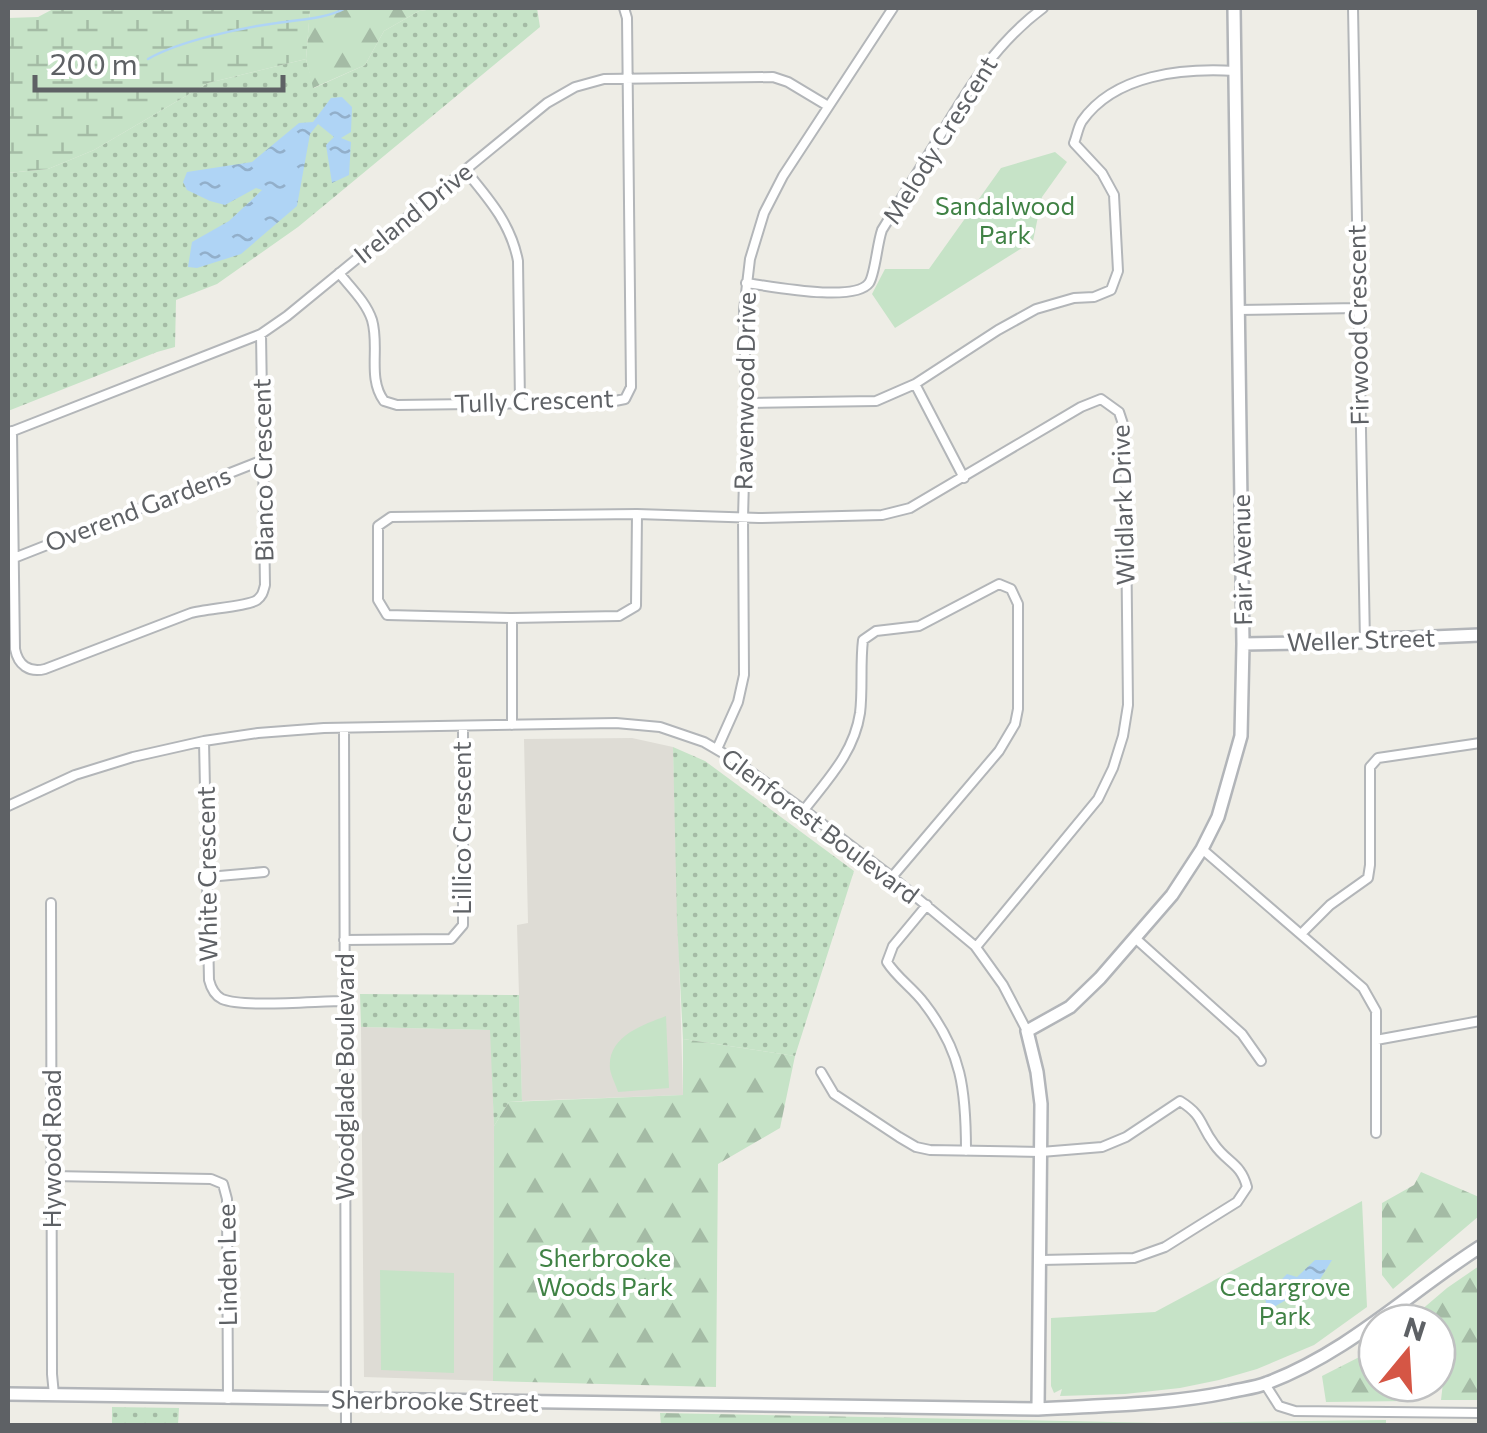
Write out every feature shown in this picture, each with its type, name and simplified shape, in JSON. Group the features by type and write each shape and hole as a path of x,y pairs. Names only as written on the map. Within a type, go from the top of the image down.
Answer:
{"street":[{"path":"624,8 628,78"},
{"name":"Ravenwood Drive","path":"718,749 738,702 744,675 744,322 753,247 782,176 891,8"},
{"name":"Melody Crescent","path":"746,284 831,293 852,293 864,288 873,274 882,230 972,84 1012,33 1042,8"},
{"name":"Fair Avenue","path":"1027,1031 1070,1008 1172,894 1218,817 1241,736 1234,8"},
{"name":"Firwood Crescent","path":"1353,8 1365,642"},
{"path":"746,403 876,401 915,384 1036,309 1111,290 1118,272 1114,195 1102,173 1074,144 1080,123 1118,91 1141,80 1166,73 1235,71"},
{"name":"Ireland Drive","path":"10,432 260,334 280,322 562,93 592,82 628,78 772,77 828,106"},
{"name":"Tully Crescent","path":"339,273 371,318 376,387 384,400 398,405 610,402 625,398 630,393 631,380 628,78"},
{"path":"465,170 501,215 515,243 520,403"},
{"path":"1238,310 1358,308"},
{"name":"Bianco Crescent","path":"10,432 15,649 20,662 32,670 45,669 191,613 250,604 259,598 265,585 260,334"},
{"path":"915,384 964,478"},
{"name":"Wildlark Drive","path":"636,514 636,606 619,616 387,615 378,600 378,526 392,517 636,514 742,518 882,515 910,508 1081,407 1101,399 1119,412 1126,430 1128,706 1123,736 1098,799 976,947"},
{"name":"Overend Gardens","path":"14,558 263,460"},
{"path":"804,810 842,762 855,736 863,640 876,630 919,626 999,584 1011,589 1018,604 1015,724 999,752 892,877"},
{"path":"512,618 512,726"},
{"name":"Weller Street","path":"1243,644 1480,635"},
{"name":"Glenforest Boulevard","path":"8,806 75,776 134,757 258,733 637,724 678,732 718,749 892,877 976,947 1027,1031 1039,1090 1042,1152 1038,1409"},
{"name":"Lillico Crescent","path":"344,940 451,939 463,925 463,726"},
{"name":"Woodglade Boulevard","path":"344,728 346,1426"},
{"name":"White Crescent","path":"204,741 212,990 219,998 243,1003 344,1001"},
{"path":"1302,933 1330,905 1368,878 1370,767 1378,758 1480,744"},
{"path":"1202,849 1363,988 1376,1011 1376,1133"},
{"path":"208,876 264,872"},
{"name":"Hywood Road","path":"51,904 54,1395"},
{"path":"927,906 893,946 886,962 897,978 921,998 954,1051 966,1104 966,1151"},
{"path":"1135,938 1242,1034 1261,1061"},
{"path":"1376,1040 1480,1021"},
{"path":"821,1072 834,1094 916,1147 930,1150 1042,1152 1102,1147 1126,1138 1180,1101 1195,1110 1214,1146 1244,1173 1248,1188 1236,1202 1165,1246 1134,1258 1041,1260"},
{"name":"Linden Lee","path":"52,1176 211,1179 223,1184 227,1199 228,1399"},
{"name":"Sherbrooke Street","path":"8,1394 1038,1409 1157,1404 1266,1384 1369,1328 1480,1246"},
{"path":"1266,1384 1279,1406 1294,1410 1480,1412"},
{"path":"1440,1426 1441,1411"}],"shaded area":[{"path":"632,738 673,747 683,1095 522,1101 517,925 528,923 524,739"},
{"path":"361,1027 491,1030 493,1381 364,1377"}],"green space":[{"path":"55,8 310,10 306,59 208,83 94,150 48,169 8,173 8,18 38,17"},
{"path":"310,8 441,8 419,11 384,31 365,65 313,88 306,59"},
{"path":"537,8 540,27 298,227 217,284 176,300 175,347 8,411 8,173 48,169 94,150 208,83 306,59 314,88 365,65 384,31 419,11"},
{"name":"Sandalwood Park","path":"1055,152 1067,162 1042,197 1033,241 895,328 872,294 885,269 929,269 1001,168"},
{"path":"673,747 705,761 854,871 795,1056 683,1039"},
{"path":"360,994 519,995 522,1101 509,1102 494,1126 490,1030 361,1027"},
{"path":"666,1016 669,1088 618,1092 610,1069 614,1048 628,1034"},
{"name":"Sherbrooke Woods Park","path":"683,1039 795,1056 780,1128 718,1164 716,1387 493,1381 494,1126 509,1102 683,1095"},
{"path":"1421,1172 1479,1197 1479,1216 1393,1289 1382,1275 1382,1203 1414,1185"},
{"name":"Cedargrove Park","path":"1362,1201 1367,1303 1357,1303 1357,1314 1314,1345 1257,1369 1180,1388 1125,1394 1060,1396 1062,1389 1054,1393 1051,1318 1155,1312"},
{"path":"1479,1266 1479,1400 1457,1400 1457,1303 1429,1303"},
{"path":"380,1270 454,1273 454,1373 381,1370"},
{"path":"1357,1358 1357,1402 1326,1402 1322,1376"},
{"path":"112,1407 179,1408 178,1425 112,1425"},
{"path":"660,1413 1163,1423 1386,1420 1386,1425 661,1426"}],"water":[{"path":"342,97 352,107 351,132 341,138 351,142 349,175 332,183 326,145 334,137 318,124 310,134 297,206 241,254 197,268 188,267 192,242 229,221 262,190 256,188 225,205 187,190 183,182 187,172 252,162 299,123 313,122 331,98"},
{"path":"1315,1260 1332,1260 1319,1281 1267,1311 1265,1295 1286,1287 1280,1281 1287,1274 1297,1277"}],"waterway":[{"path":"148,59 210,36 321,17 346,8"}]}
